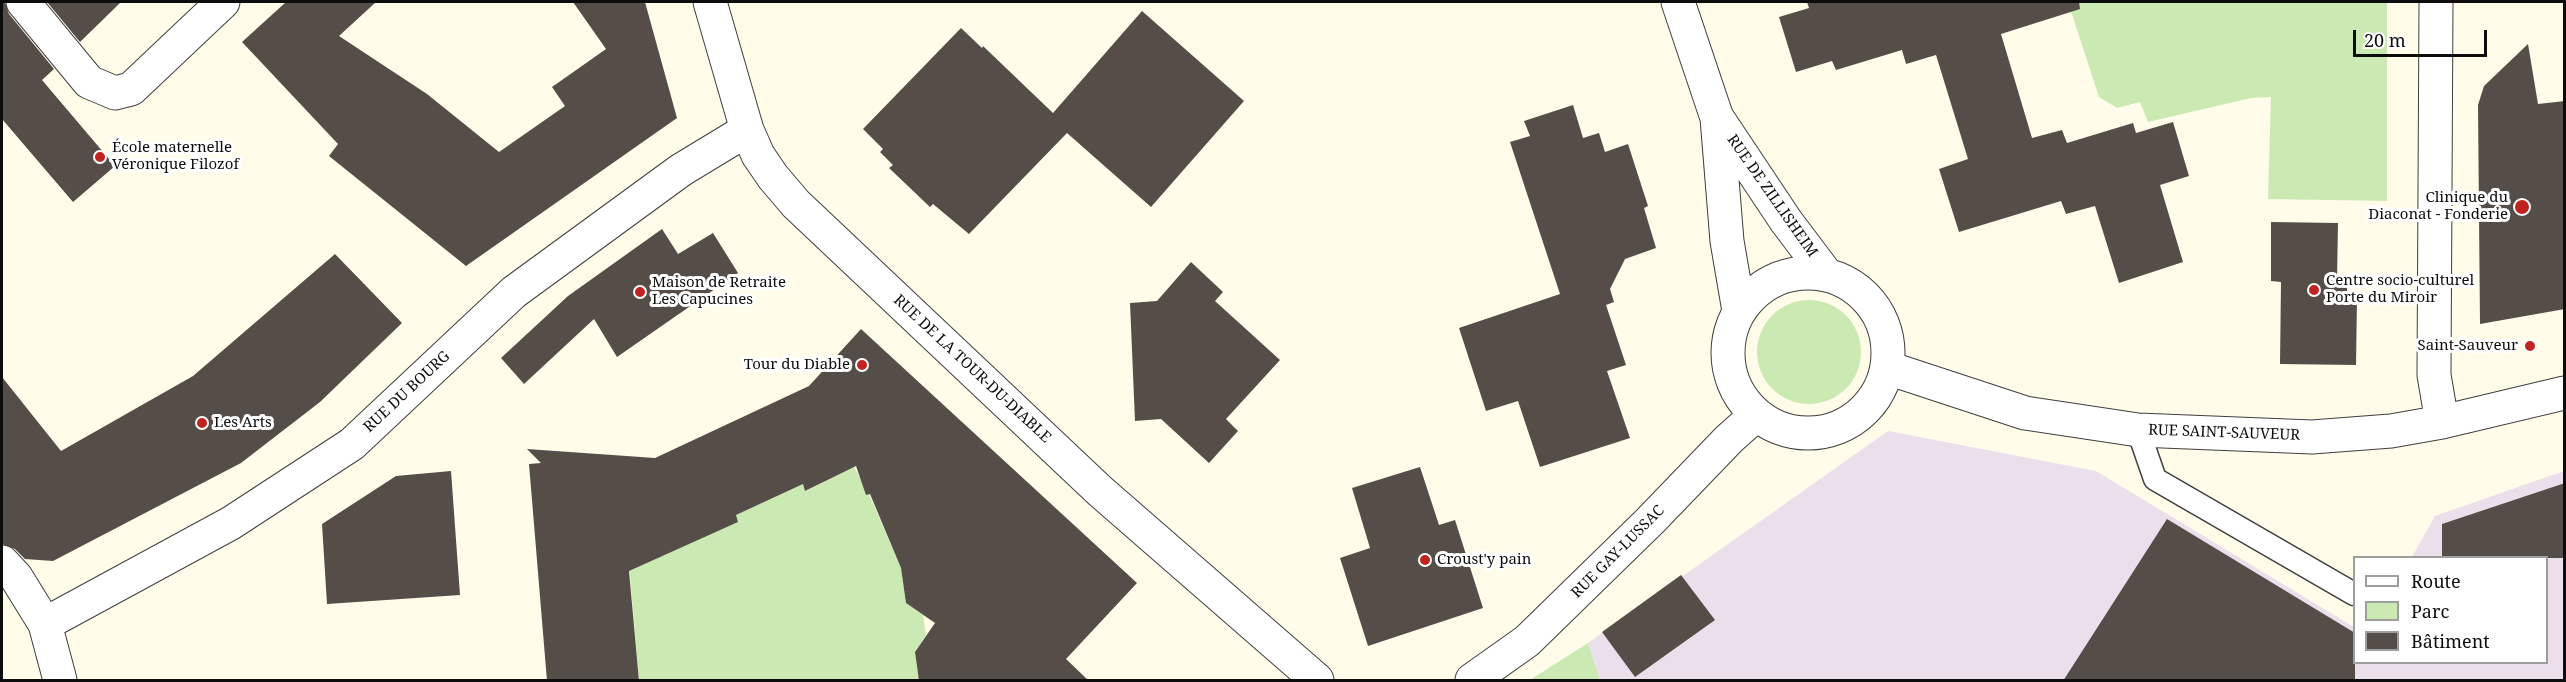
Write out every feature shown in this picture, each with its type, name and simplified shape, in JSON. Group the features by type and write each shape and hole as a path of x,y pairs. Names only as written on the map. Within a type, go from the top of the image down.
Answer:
{"street":[{"path":"23,2 88,82 115,93 131,89 224,2"},
{"name":"RUE DE LA TOUR-DU-DIABLE","path":"710,2 747,130 758,155 796,204 1100,491 1317,681"},
{"name":"RUE DE ZILLISHEIM","path":"1678,2 1718,118 1786,221 1826,274"},
{"path":"2436,2 2434,375 2442,422"},
{"name":"RUE DE ZILLISHEIM","path":"1718,118 1726,241 1739,311"},
{"name":"RUE DU BOURG","path":"45,624 231,523 352,444 514,292 681,170 747,130"},
{"path":"1801,273 1826,274 1854,286 1876,309 1888,337 1888,368 1878,394 1860,416 1835,429 1808,434 1780,429 1756,415 1738,393 1729,366 1729,338 1739,311 1755,292 1777,279 1801,273"},
{"name":"RUE SAINT-SAUVEUR","path":"1888,368 2025,413 2138,430 2312,436 2391,431 2442,422 2565,393"},
{"name":"RUE GAY-LUSSAC","path":"1472,681 1527,641 1650,521 1729,439 1756,415"},
{"path":"2,562 16,577 45,624 60,681"}],"lane":[{"path":"2138,430 2155,479 2353,593"}],"shaded area":[{"path":"1888,431 2096,471 2353,626 2353,664 2548,664 2548,556 2413,556 2435,516 2564,471 2564,680 1600,680 1588,643"}],"green space":[{"path":"2068,2 2387,2 2387,201 2268,199 2271,97 2251,98 2148,122 2140,102 2117,108 2099,97"},
{"path":"1809,300 1829,304 1846,315 1857,332 1861,352 1857,372 1846,389 1829,400 1809,404 1789,400 1772,389 1761,372 1757,352 1761,332 1772,315 1789,304"},
{"path":"848,456 869,494 901,568 906,603 923,615 926,635 915,652 919,680 639,680 625,517 668,553 738,522 736,515 803,484 806,491 822,483"},
{"path":"1588,643 1600,680 1530,680"}],"building":[{"path":"2,2 5,2 9,14 54,69 42,80 115,166 73,202 2,119"},
{"path":"47,2 121,2 80,42"},
{"path":"286,2 376,2 339,36 427,94 499,152 565,106 552,87 606,49 573,2 645,2 677,118 466,266 329,156 338,144 242,42"},
{"path":"1807,2 2079,2 2080,9 2001,34 2032,138 2062,130 2067,143 2133,123 2136,133 2173,122 2189,176 2160,185 2183,262 2119,283 2095,206 2066,214 2061,201 1959,232 1939,169 1968,159 1936,55 1906,64 1902,50 1836,70 1832,61 1796,72 1779,17 1809,8"},
{"path":"1142,11 1244,101 1151,207 1067,133 969,234 933,204 930,207 889,168 893,165 880,152 883,149 863,129 961,28 1053,113"},
{"name":"Clinique du Diaconat - Fonderie","path":"2528,44 2538,104 2565,101 2565,309 2480,324 2478,105 2484,86"},
{"path":"1573,105 1583,138 1599,133 1605,152 1628,144 1648,206 1644,208 1656,248 1625,259 1610,289 1614,302 1606,305 1626,365 1607,371 1630,438 1540,467 1518,401 1486,411 1459,328 1560,294 1510,142 1530,136 1524,121"},
{"name":"Centre socio-culturel Porte du Miroir","path":"2271,222 2338,223 2337,280 2347,281 2347,298 2357,298 2356,365 2280,364 2281,282 2271,281"},
{"path":"662,229 678,254 713,233 738,273 617,357 594,319 524,384 501,358 568,296"},
{"name":"Les Arts","path":"335,254 402,323 320,402 241,463 53,561 25,559 15,549 2,544 2,377 61,451 193,376"},
{"path":"1191,262 1223,292 1215,301 1280,360 1226,419 1238,431 1209,463 1161,419 1135,421 1130,303 1157,301"},
{"path":"861,329 1137,583 1066,659 1089,681 919,681 915,652 935,623 906,603 901,568 870,494 866,495 856,466 805,491 803,484 736,515 738,522 629,571 639,681 547,681 529,464 541,463 527,449 655,458 809,386"},
{"path":"1420,467 1439,525 1455,520 1483,608 1368,646 1340,558 1370,548 1352,488"},
{"path":"451,471 460,595 327,604 322,524 396,476"},
{"path":"2565,483 2565,558 2442,556 2442,524"},
{"path":"2167,519 2353,632 2355,681 2063,681"},
{"path":"1681,575 1715,620 1635,677 1602,632"}],"place":[{"name":"École maternelle Véronique Filozof","path":"100,157"},
{"name":"Clinique du Diaconat - Fonderie","path":"2522,207"},
{"name":"Centre socio-culturel Porte du Miroir","path":"2314,290"},
{"name":"Maison de Retraite Les Capucines","path":"640,292"},
{"name":"Saint-Sauveur","path":"2530,346"},
{"name":"Tour du Diable","path":"862,365"},
{"name":"Les Arts","path":"202,423"},
{"name":"Croust'y pain","path":"1425,560"}]}
